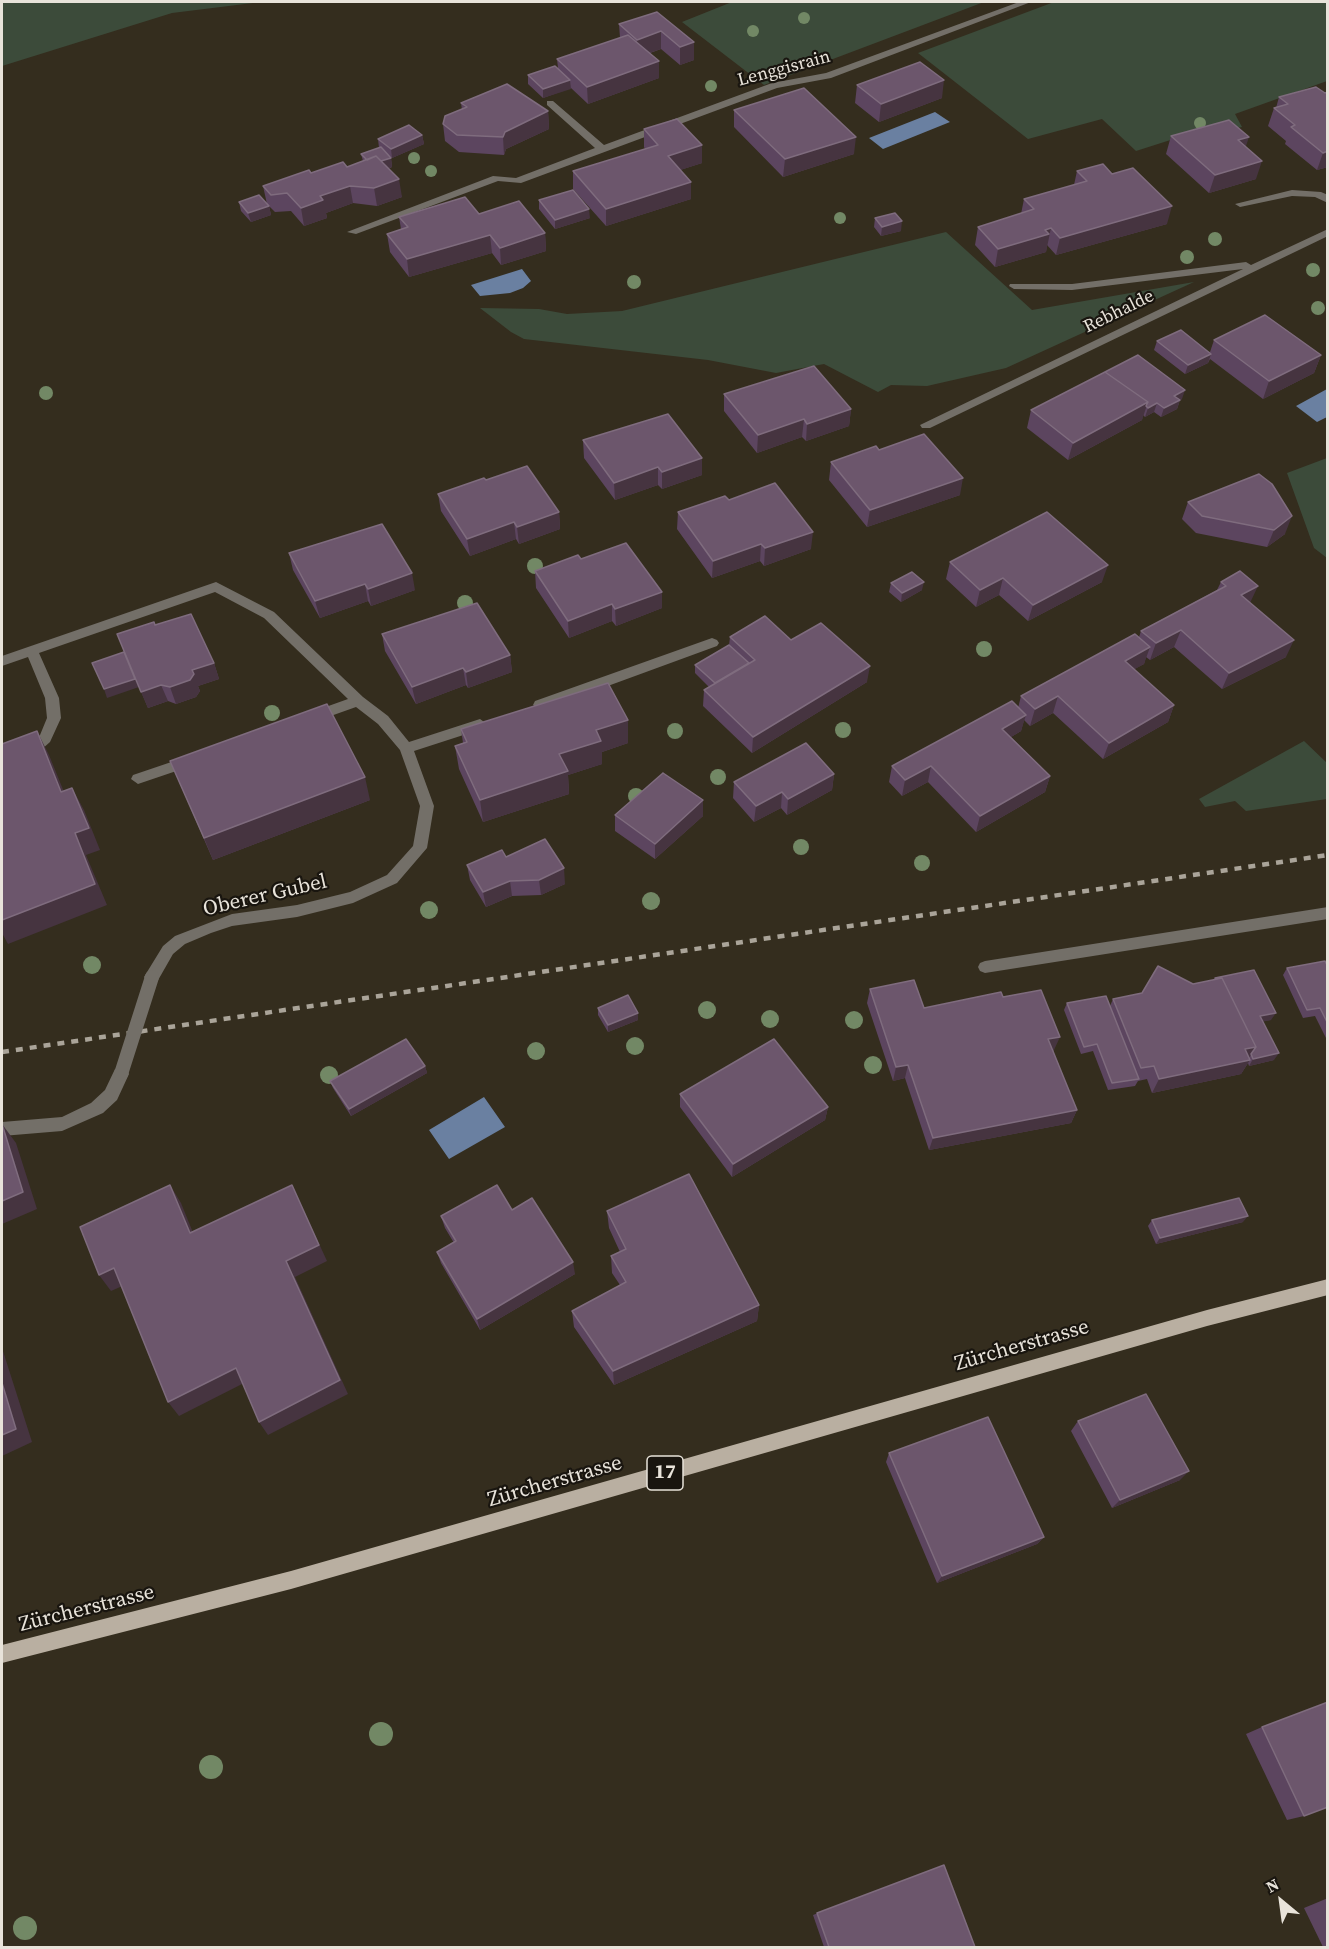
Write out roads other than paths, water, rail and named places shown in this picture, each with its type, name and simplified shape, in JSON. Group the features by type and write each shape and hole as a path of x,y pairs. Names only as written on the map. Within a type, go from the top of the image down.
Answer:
{"main road":[{"name":"Zürcherstrasse","path":"2,1654 291,1580 1139,1337 1328,1287"}],"street":[{"name":"Lenggisrain","path":"352,232 497,178 517,181 775,85 828,76 1026,2"},
{"path":"550,103 602,150"},
{"path":"1240,204 1292,193 1317,194 1328,201"},
{"name":"Rebhalde","path":"926,425 1328,232"},
{"path":"1014,286 1072,287 1261,263"},
{"name":"Oberer Gubel","path":"2,661 216,587 269,615 358,701 383,720 406,748 427,806 420,848 392,879 353,897 297,910 232,920 180,940 168,950 152,976 121,1074 111,1095 97,1108 62,1124 2,1129"},
{"path":"524,710 712,643"},
{"path":"2,763 33,748 45,738 54,718 52,698 32,651"},
{"path":"292,725 358,701"},
{"path":"406,748 492,720"},
{"path":"138,779 204,756"},
{"path":"985,967 1328,913"}],"water":[{"path":"935,112 950,122 883,149 869,138"},
{"path":"522,269 531,281 523,288 510,293 480,296 471,285"},
{"path":"1327,389 1327,417 1317,422 1296,406"},
{"path":"484,1097 505,1127 449,1159 429,1130"}],"railway":[{"path":"2,1052 1328,855"}]}
